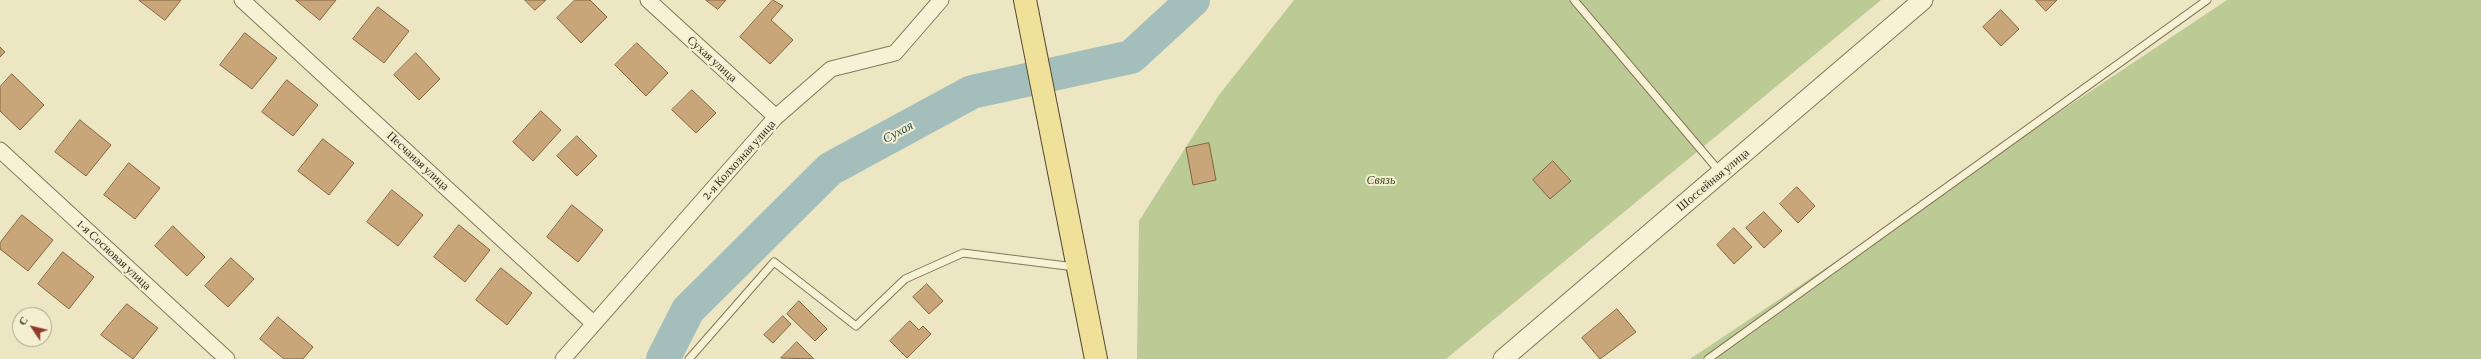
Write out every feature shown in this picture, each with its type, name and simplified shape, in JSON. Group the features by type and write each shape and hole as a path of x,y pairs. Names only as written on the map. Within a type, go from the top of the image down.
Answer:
{"main road":[{"path":"1025,0 1038,58 1096,359"}],"street":[{"name":"Песчаная улица","path":"242,0 593,323"},
{"name":"Сухая улица","path":"648,0 776,117"},
{"name":"2-я Колхозная улица","path":"563,359 593,323 776,117 831,69 895,53 941,0"},
{"name":"Шоссейная улица","path":"1503,359 1923,0"},
{"name":"1-я Сосновая улица","path":"0,150 227,359"}],"lane":[{"path":"1574,0 1721,173"},
{"path":"1708,359 2207,0"},
{"path":"689,359 774,262 856,326 905,279 962,253 1078,267"}],"green space":[{"name":"Связь","path":"1294,0 1881,0 1446,359 1137,359 1139,221 1219,95"},
{"path":"2227,0 2481,0 2481,359 1690,359"}],"building":[{"path":"139,0 181,0 165,20"},
{"path":"296,0 336,0 320,20"},
{"path":"525,0 546,0 535,10"},
{"path":"575,0 590,0 607,17 581,43 557,18"},
{"path":"706,0 726,0 718,9"},
{"path":"773,0 783,6 771,20 793,40 770,64 740,37"},
{"path":"2036,0 2057,0 2046,11"},
{"path":"378,7 409,31 384,63 353,39"},
{"path":"2001,10 2019,29 2001,46 1983,27"},
{"path":"245,33 277,58 252,89 220,65"},
{"path":"637,43 668,73 646,96 615,65"},
{"path":"0,47 5,52 0,57"},
{"path":"416,53 440,79 419,100 394,75"},
{"path":"12,74 44,105 20,130 0,111 0,87"},
{"path":"287,80 318,105 293,136 262,112"},
{"path":"692,90 716,113 696,133 672,110"},
{"path":"541,111 561,130 533,161 513,142"},
{"path":"80,120 111,145 86,176 55,152"},
{"path":"577,136 597,156 577,176 557,156"},
{"path":"323,139 354,163 329,195 298,171"},
{"path":"1209,143 1216,180 1193,185 1186,148"},
{"path":"1553,161 1571,181 1550,199 1533,180"},
{"path":"129,163 160,188 135,219 104,195"},
{"path":"1797,187 1815,206 1798,223 1780,204"},
{"path":"392,190 423,215 398,246 367,222"},
{"path":"572,205 603,230 578,262 547,237"},
{"path":"1764,212 1782,231 1764,248 1746,228"},
{"path":"22,215 53,240 28,271 0,249 0,243"},
{"path":"459,225 490,250 465,282 434,257"},
{"path":"173,226 205,257 187,276 155,246"},
{"path":"1734,228 1752,247 1734,264 1717,245"},
{"path":"63,252 94,277 69,309 38,284"},
{"path":"231,258 254,279 228,307 205,286"},
{"path":"501,268 532,293 507,325 476,300"},
{"path":"927,284 943,301 929,314 913,297"},
{"path":"799,301 827,329 815,341 787,314"},
{"path":"127,304 158,328 133,359 101,335"},
{"path":"1617,309 1636,332 1600,359 1582,338"},
{"path":"783,316 791,324 773,343 764,335"},
{"path":"278,317 313,347 303,359 284,359 260,339"},
{"path":"910,321 919,330 923,326 931,334 907,358 890,341"},
{"path":"797,342 814,359 781,358"}],"waterway":[{"name":"Сухая","path":"663,359 688,310 830,169 972,92 1131,57 1193,0"}]}
